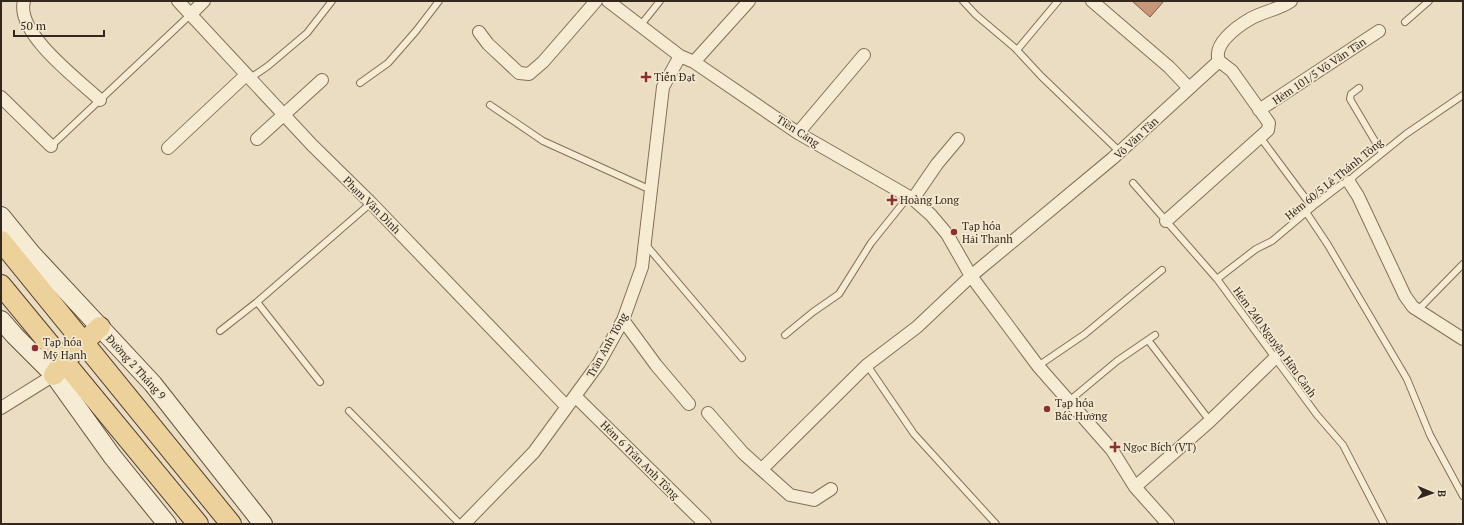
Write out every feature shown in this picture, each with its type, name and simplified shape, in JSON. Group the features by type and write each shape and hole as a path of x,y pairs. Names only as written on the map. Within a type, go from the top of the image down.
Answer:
{"main road":[{"name":"Đường 2 Tháng 9","path":"1,216 32,253 153,384 263,524"},
{"path":"1,241 231,524"},
{"path":"1,285 59,368 112,456 167,524"},
{"path":"1,320 15,336 59,368 198,524"},
{"path":"59,368 100,327"}],"street":[{"path":"24,1 23,11 25,19 40,43 100,100"},
{"name":"Phạm Văn Dinh","path":"178,1 284,115 371,203 567,407"},
{"path":"190,15 204,1"},
{"path":"479,32 488,44 519,73 529,74 543,62 596,1"},
{"name":"Tiền Cảng","path":"608,1 680,56 694,62 798,133 911,198 937,221 947,234 972,276 1038,366 1112,450 1135,488 1168,524"},
{"path":"694,62 749,1"},
{"path":"1092,1 1169,67 1189,88"},
{"path":"1166,221 1268,130 1269,123 1232,71 1219,61 1218,51 1221,44 1234,31 1250,19 1277,10 1291,1"},
{"name":"Hẻm 101/5 Võ Văn Tần","path":"1260,110 1379,31"},
{"path":"798,133 864,55"},
{"name":"Trần Anh Tông","path":"464,524 534,452 599,363 622,320 642,267 646,245 663,87 680,56"},
{"name":"Võ Văn Tần","path":"762,469 867,365 918,327 972,276 1120,152 1219,61"},
{"path":"168,148 248,77"},
{"path":"257,139 322,80"},
{"path":"1,97 51,146"},
{"path":"911,198 958,138"},
{"path":"1349,182 1358,196 1405,296 1418,310 1463,339"},
{"path":"622,320 656,365 689,404"},
{"path":"1135,488 1210,421 1275,358"},
{"path":"1,408 59,368"},
{"name":"Hẻm 6 Trần Anh Tông","path":"576,396 705,524"},
{"path":"708,412 743,453 790,495 814,500 831,490"}],"lane":[{"path":"248,77 268,66 307,33 332,1"},
{"path":"360,83 388,63 416,31 439,1"},
{"path":"640,26 660,1"},
{"path":"963,1 976,15 1017,50 1041,76 1120,152"},
{"path":"1017,50 1058,1"},
{"path":"1406,22 1429,1"},
{"path":"51,146 190,15"},
{"path":"1358,88 1351,94 1350,99 1382,153"},
{"name":"Hẻm 60/5 Lê Thánh Tông","path":"1217,279 1256,249 1272,241 1342,184 1349,182 1406,134 1463,96"},
{"path":"490,105 543,141 651,190"},
{"path":"1260,137 1312,207"},
{"name":"Hẻm 240 Nguyễn Hữu Cảnh","path":"1133,183 1189,245 1217,279 1317,416 1343,445 1384,524"},
{"path":"785,334 839,294 871,243 911,198"},
{"path":"220,331 257,302 371,203"},
{"path":"1306,212 1328,245 1407,379 1430,435 1463,496"},
{"path":"646,245 742,358"},
{"path":"1418,310 1463,264"},
{"path":"1038,366 1085,334 1162,270"},
{"path":"257,302 320,382"},
{"path":"1068,401 1117,361 1155,335"},
{"path":"1148,340 1210,421"},
{"path":"867,365 914,434 996,524"},
{"path":"349,411 460,524"}],"building":[{"path":"1132,1 1164,1 1150,17"}],"place":[{"name":"Tiến Đạt","path":"646,77"},
{"name":"Hoàng Long","path":"892,200"},
{"name":"Tạp hóa Hải Thanh","path":"954,232"},
{"name":"Tạp hóa Mỹ Hạnh","path":"35,348"},
{"name":"Tạp hóa Bác Hướng","path":"1047,409"},
{"name":"Ngọc Bích (VT)","path":"1115,447"}]}
